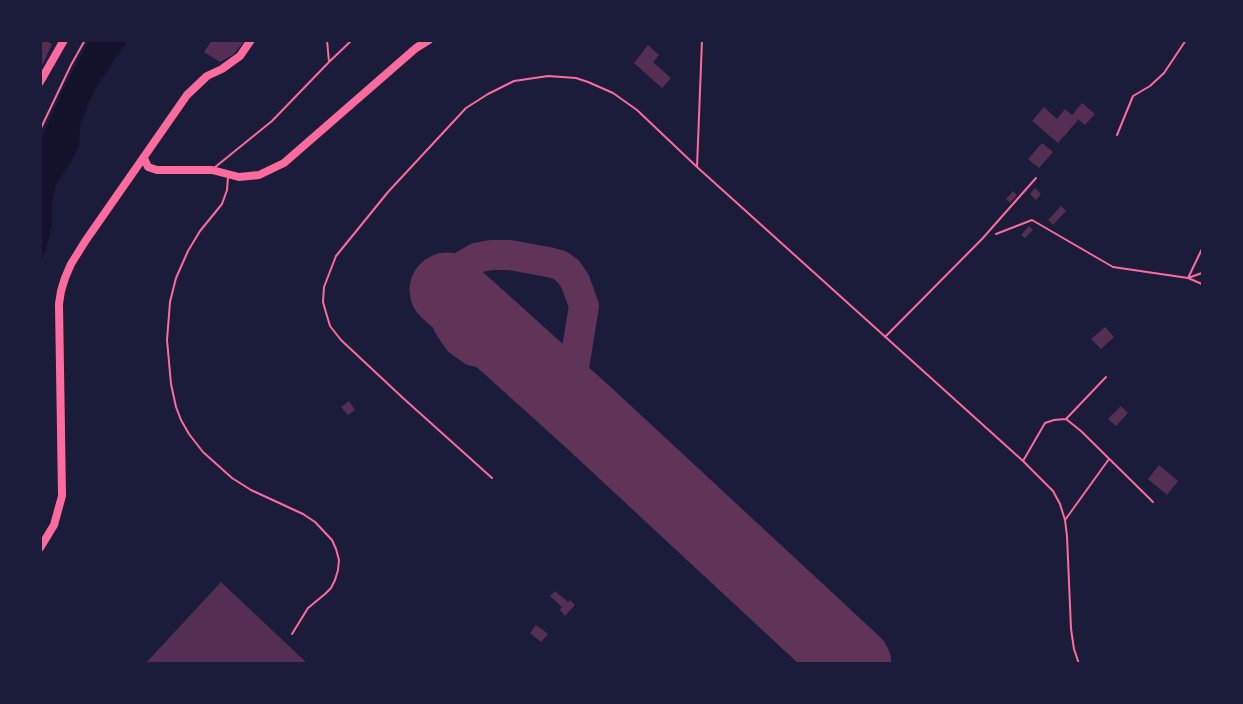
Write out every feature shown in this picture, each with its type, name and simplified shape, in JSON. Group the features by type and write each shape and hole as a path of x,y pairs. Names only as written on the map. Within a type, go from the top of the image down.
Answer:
{"main road":[{"path":"40,548 54,525 62,496 59,304 61,291 71,264 188,95 207,76 240,56 251,40"},
{"path":"144,158 148,167 157,170 212,170 239,177 260,176 284,163 416,48 429,40"},
{"path":"40,82 62,41"}],"lane":[{"path":"327,40 329,62"},
{"path":"212,170 272,121 352,40"},
{"path":"697,167 702,40"},
{"path":"492,478 341,340 330,326 323,302 324,287 336,256 388,192 466,108 514,81 548,76 582,80 613,93 637,110 697,167 1023,461 1053,491 1065,520 1071,629 1079,663"},
{"path":"228,174 227,190 222,204 200,231 176,278 170,303 167,340 171,384 176,407 182,420 189,434 203,452 241,484 315,522 332,540 339,560 331,588 308,608 292,634"},
{"path":"885,337 982,239 1036,178"},
{"path":"1023,461 1045,423 1066,419 1106,377"},
{"path":"1066,419 1153,502"},
{"path":"1065,520 1110,459"}],"path":[{"path":"40,130 85,40"},
{"path":"1118,135 1133,96 1150,87 1164,73 1186,40"},
{"path":"982,239 1032,220 1113,267 1188,278 1203,284"},
{"path":"1188,278 1203,249"},
{"path":"1188,278 1203,273"}],"shaded area":[{"path":"89,41 127,41 96,88 80,126 79,145 56,185 52,203 52,225 41,262 41,139 61,94"}],"building":[{"path":"40,40 52,44 43,64 40,63"},
{"path":"212,40 245,40 233,55 220,62 204,52"},
{"path":"648,45 659,55 653,62 671,78 662,88 634,63"},
{"path":"1082,103 1095,114 1085,125 1072,115"},
{"path":"1044,107 1057,119 1065,109 1078,120 1058,143 1032,121"},
{"path":"1042,143 1053,152 1039,168 1028,159"},
{"path":"1035,188 1041,194 1036,200 1030,194"},
{"path":"1013,191 1017,195 1010,203 1006,199"},
{"path":"1061,206 1066,211 1053,225 1048,220"},
{"path":"1029,226 1033,230 1025,238 1021,235"},
{"path":"1105,327 1114,337 1101,349 1091,339"},
{"path":"349,401 355,410 348,415 341,407"},
{"path":"1121,406 1128,413 1116,426 1108,419"},
{"path":"1159,465 1178,481 1167,495 1148,479"},
{"path":"221,582 308,664 145,664"},
{"path":"555,591 575,605 565,616 560,610 562,607 550,596"},
{"path":"536,625 548,634 541,642 530,633"}],"taxiway":[{"path":"541,376 512,360 473,351 459,341 454,334 448,325 446,314 447,290 456,273 466,264 476,258 510,255 560,265 568,271 575,281 584,306 574,367 575,380 588,417"}],"runway":[{"path":"447,290 588,417 854,664"}]}
